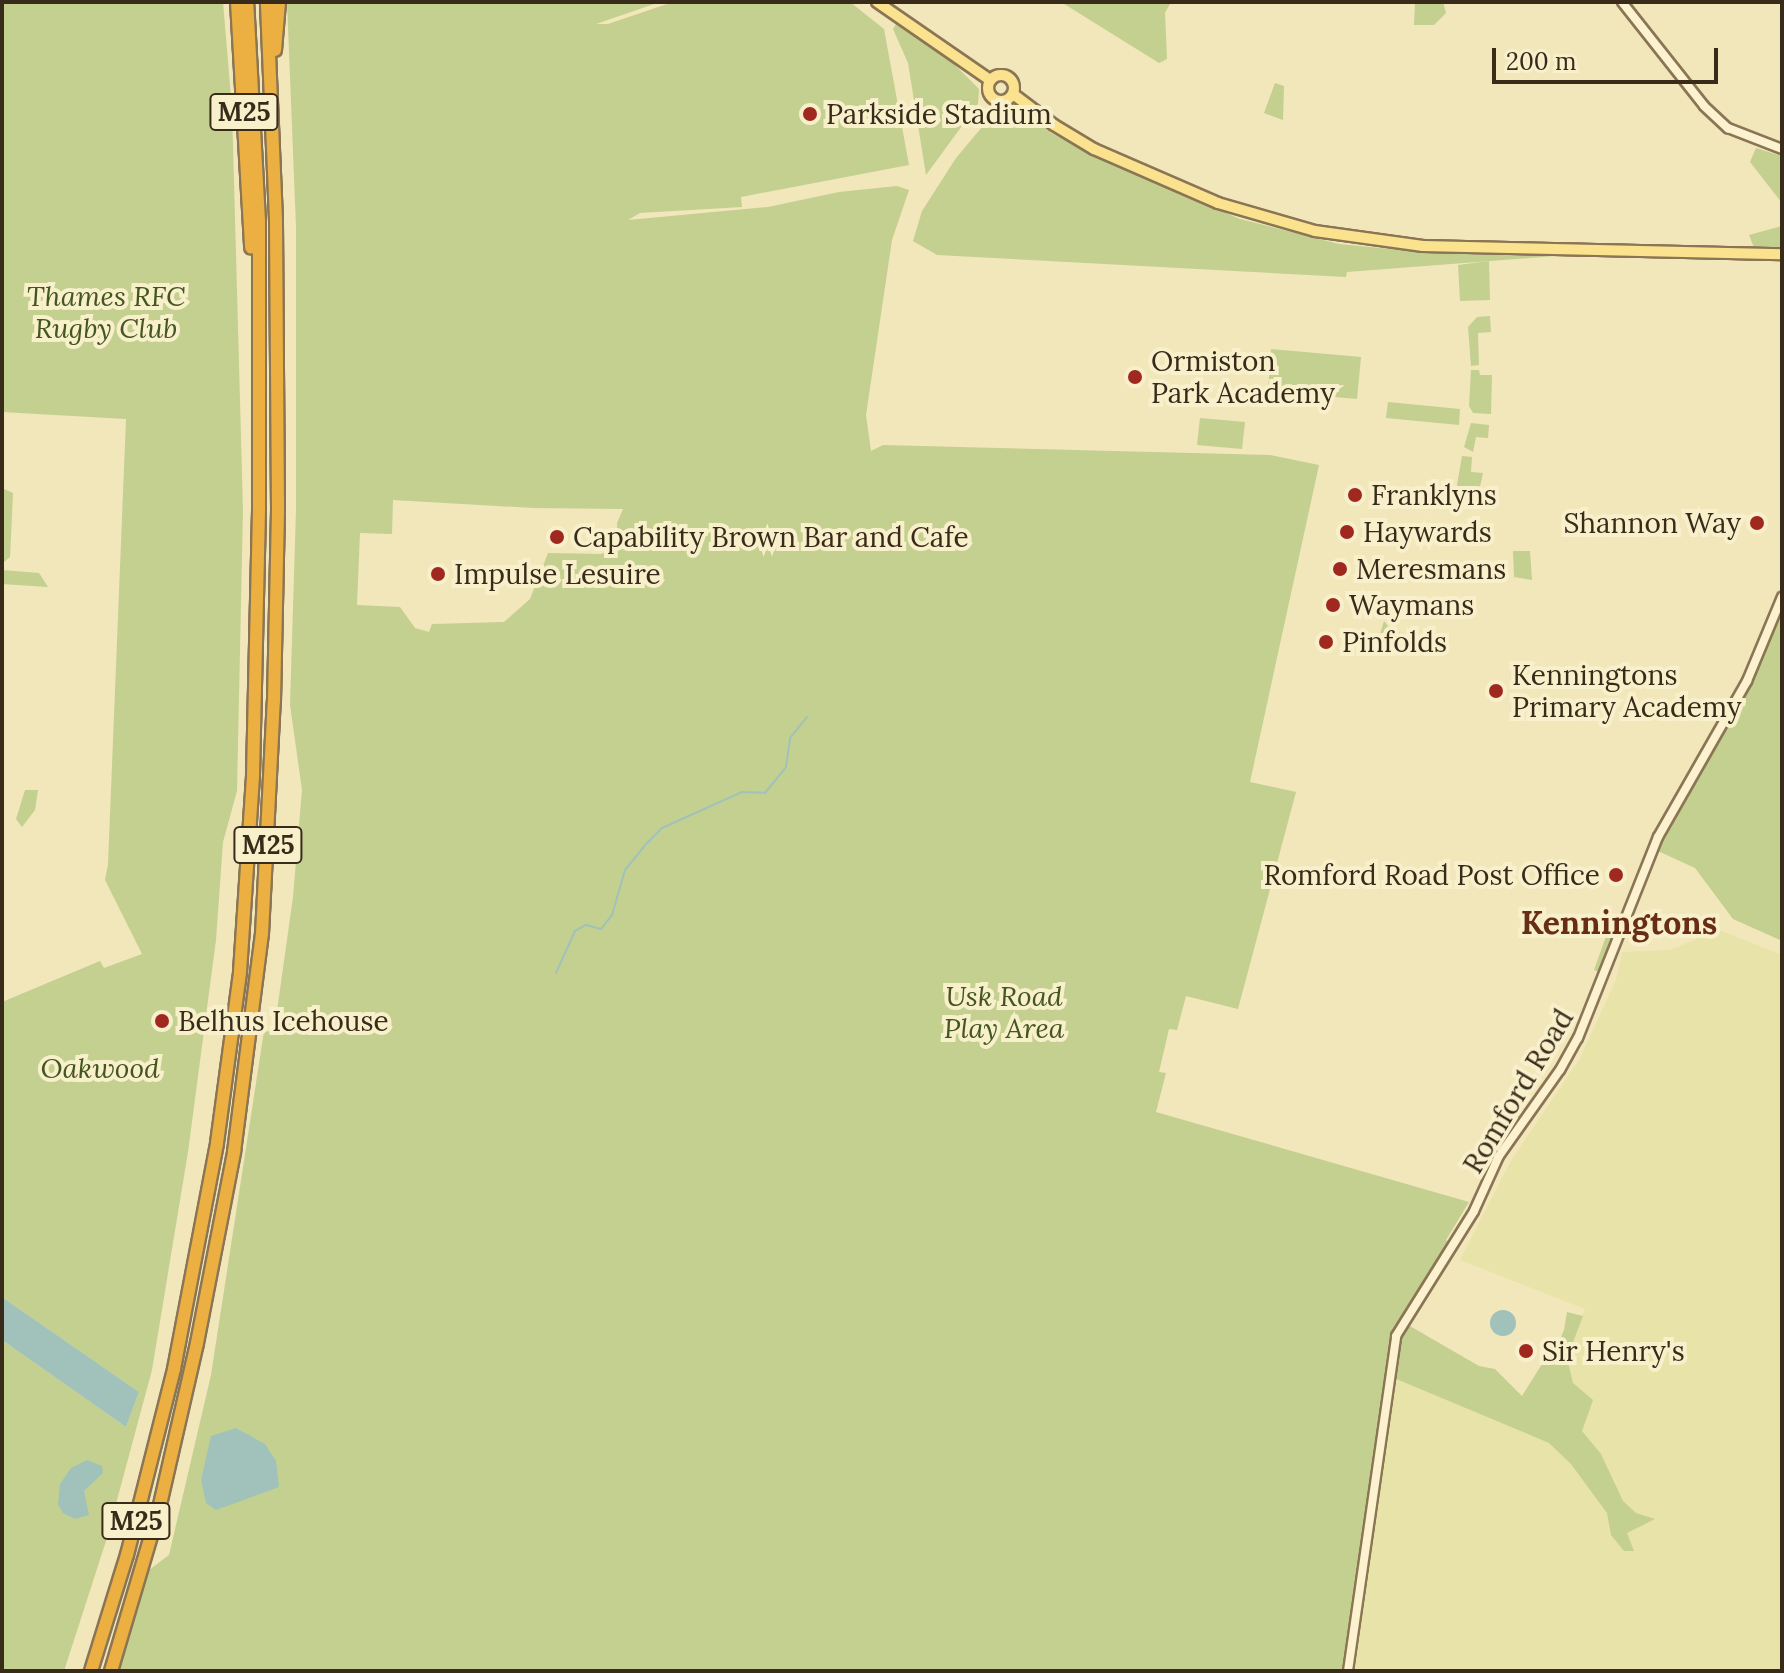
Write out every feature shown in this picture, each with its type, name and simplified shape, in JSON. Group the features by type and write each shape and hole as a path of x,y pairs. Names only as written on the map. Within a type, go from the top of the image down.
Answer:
{"highway":[{"name":"M25","path":"237,2 259,363"},
{"name":"M25","path":"91,1671 127,1555 176,1357 217,1143 234,1020 253,775 259,363 259,221 247,2"},
{"name":"M25","path":"111,1671 159,1509 197,1343 234,1152 260,960 270,818 278,537 272,68 267,2"},
{"name":"M25","path":"272,68 280,22 279,2"}],"main road":[{"path":"877,2 990,80"},
{"path":"1001,74 1009,76 1015,86 1013,94 1003,101 994,99 988,88 990,80 1001,74"},
{"path":"1013,94 1054,125 1094,149 1218,203 1315,231 1423,246 1782,254"}],"street":[{"path":"1622,2 1704,106 1728,128 1782,149"},
{"name":"Romford Road","path":"1348,1671 1396,1336 1474,1211 1499,1156 1573,1047 1609,967 1621,927 1658,837 1747,681 1782,597"}],"shaded area":[{"path":"1719,930 1782,955 1782,1671 1348,1671 1389,1376 1549,1443 1573,1383 1567,1358 1585,1309 1460,1260 1512,1159 1579,1060 1616,980 1622,952 1670,950"}],"green space":[{"path":"2,2 223,2 232,109 243,510 237,791 223,842 216,940 188,1152 152,1370 106,1541 64,1671 2,1671 2,1340 126,1427 139,1392 2,1297 2,1002 100,961 104,968 142,954 105,880 126,419 2,412"},
{"name":"Usk Road Play Area","path":"287,2 660,2 596,24 608,24 673,2 850,2 884,29 909,165 741,197 742,207 640,213 628,220 768,207 839,192 897,186 909,190 892,240 866,415 871,451 883,445 1270,455 1319,465 1250,782 1296,792 1238,1009 1186,996 1177,1030 1169,1029 1159,1072 1166,1073 1156,1112 1469,1202 1446,1240 1453,1245 1403,1322 1479,1366 1495,1369 1522,1396 1542,1364 1553,1356 1564,1330 1567,1312 1583,1316 1567,1358 1573,1383 1593,1400 1582,1431 1601,1454 1623,1501 1636,1513 1655,1519 1627,1533 1634,1551 1624,1551 1611,1535 1607,1513 1571,1464 1549,1443 1389,1376 1348,1671 117,1671 149,1570 169,1555 211,1375 264,1031 274,1032 293,897 302,790 290,705 296,510 296,227","holes":["393,500 534,508 623,509 617,523 618,546 601,554 548,553 530,599 504,622 432,624 429,632 415,628 400,607 357,605 360,533 392,534"]},
{"path":"1061,2 1171,2 1165,13 1167,59 1159,63"},
{"path":"1415,2 1443,2 1446,13 1434,25 1414,25"},
{"path":"896,24 948,58 979,89 978,104 926,175 908,63 893,29"},
{"path":"1275,83 1284,86 1283,120 1264,113"},
{"path":"1005,108 1016,108 1051,133 1111,164 1240,219 1339,244 1411,251 1555,256 1347,272 1346,277 937,255 913,241 922,211 956,158 993,114"},
{"path":"1756,148 1782,156 1782,203 1750,162"},
{"path":"1782,226 1782,248 1755,250 1749,235"},
{"path":"1489,261 1490,300 1460,301 1458,265"},
{"path":"1490,316 1491,332 1478,333 1479,365 1471,366 1468,327 1477,317"},
{"path":"1271,349 1361,357 1357,399 1268,391"},
{"path":"1471,370 1479,370 1480,375 1492,375 1491,414 1473,413 1469,406"},
{"path":"1388,402 1460,409 1459,425 1386,418"},
{"path":"1200,418 1245,422 1242,449 1197,445"},
{"path":"1471,423 1489,425 1488,438 1476,437 1473,452 1464,447"},
{"path":"1462,456 1472,457 1471,472 1483,473 1478,496 1460,492 1457,485"},
{"path":"2,488 13,493 10,557 4,562"},
{"path":"1513,551 1530,551 1532,580 1514,577"},
{"path":"2,570 39,573 48,587 2,584"},
{"path":"1782,614 1782,941 1733,919 1695,868 1658,851 1751,684"},
{"path":"1384,621 1392,631 1415,636 1413,645 1390,640 1379,646"},
{"path":"25,790 38,790 35,810 22,827 16,819"},
{"path":"1609,928 1614,928 1612,945 1599,972 1594,970"}],"water":[{"path":"2,1297 139,1392 126,1427 2,1340"},
{"path":"1503,1310 1512,1314 1516,1323 1512,1332 1503,1336 1494,1332 1490,1323 1494,1314"},
{"path":"236,1428 265,1444 276,1461 279,1487 216,1510 206,1503 201,1480 211,1436"},
{"path":"87,1460 102,1466 103,1473 84,1491 89,1515 75,1519 63,1513 58,1505 60,1484 71,1468"}],"waterway":[{"path":"556,973 575,931 586,925 601,929 612,915 625,870 647,843 662,828 742,792 765,793 786,767 790,738 807,717"}],"place":[{"name":"Parkside Stadium","path":"810,114"},
{"name":"Ormiston Park Academy","path":"1135,377"},
{"name":"Franklyns","path":"1355,495"},
{"name":"Shannon Way","path":"1757,523"},
{"name":"Haywards","path":"1347,532"},
{"name":"Capability Brown Bar and Cafe","path":"557,537"},
{"name":"Meresmans","path":"1340,569"},
{"name":"Impulse Lesuire","path":"438,574"},
{"name":"Waymans","path":"1333,605"},
{"name":"Pinfolds","path":"1326,642"},
{"name":"Kenningtons Primary Academy","path":"1496,691"},
{"name":"Romford Road Post Office","path":"1616,875"},
{"name":"Belhus Icehouse","path":"162,1021"},
{"name":"Sir Henry's","path":"1526,1351"}],"district":[{"name":"Kenningtons","path":"1619,923"}],"park label":[{"name":"Thames RFC Rugby Club","path":"106,312"},
{"name":"Oakwood","path":"100,1068"}]}
